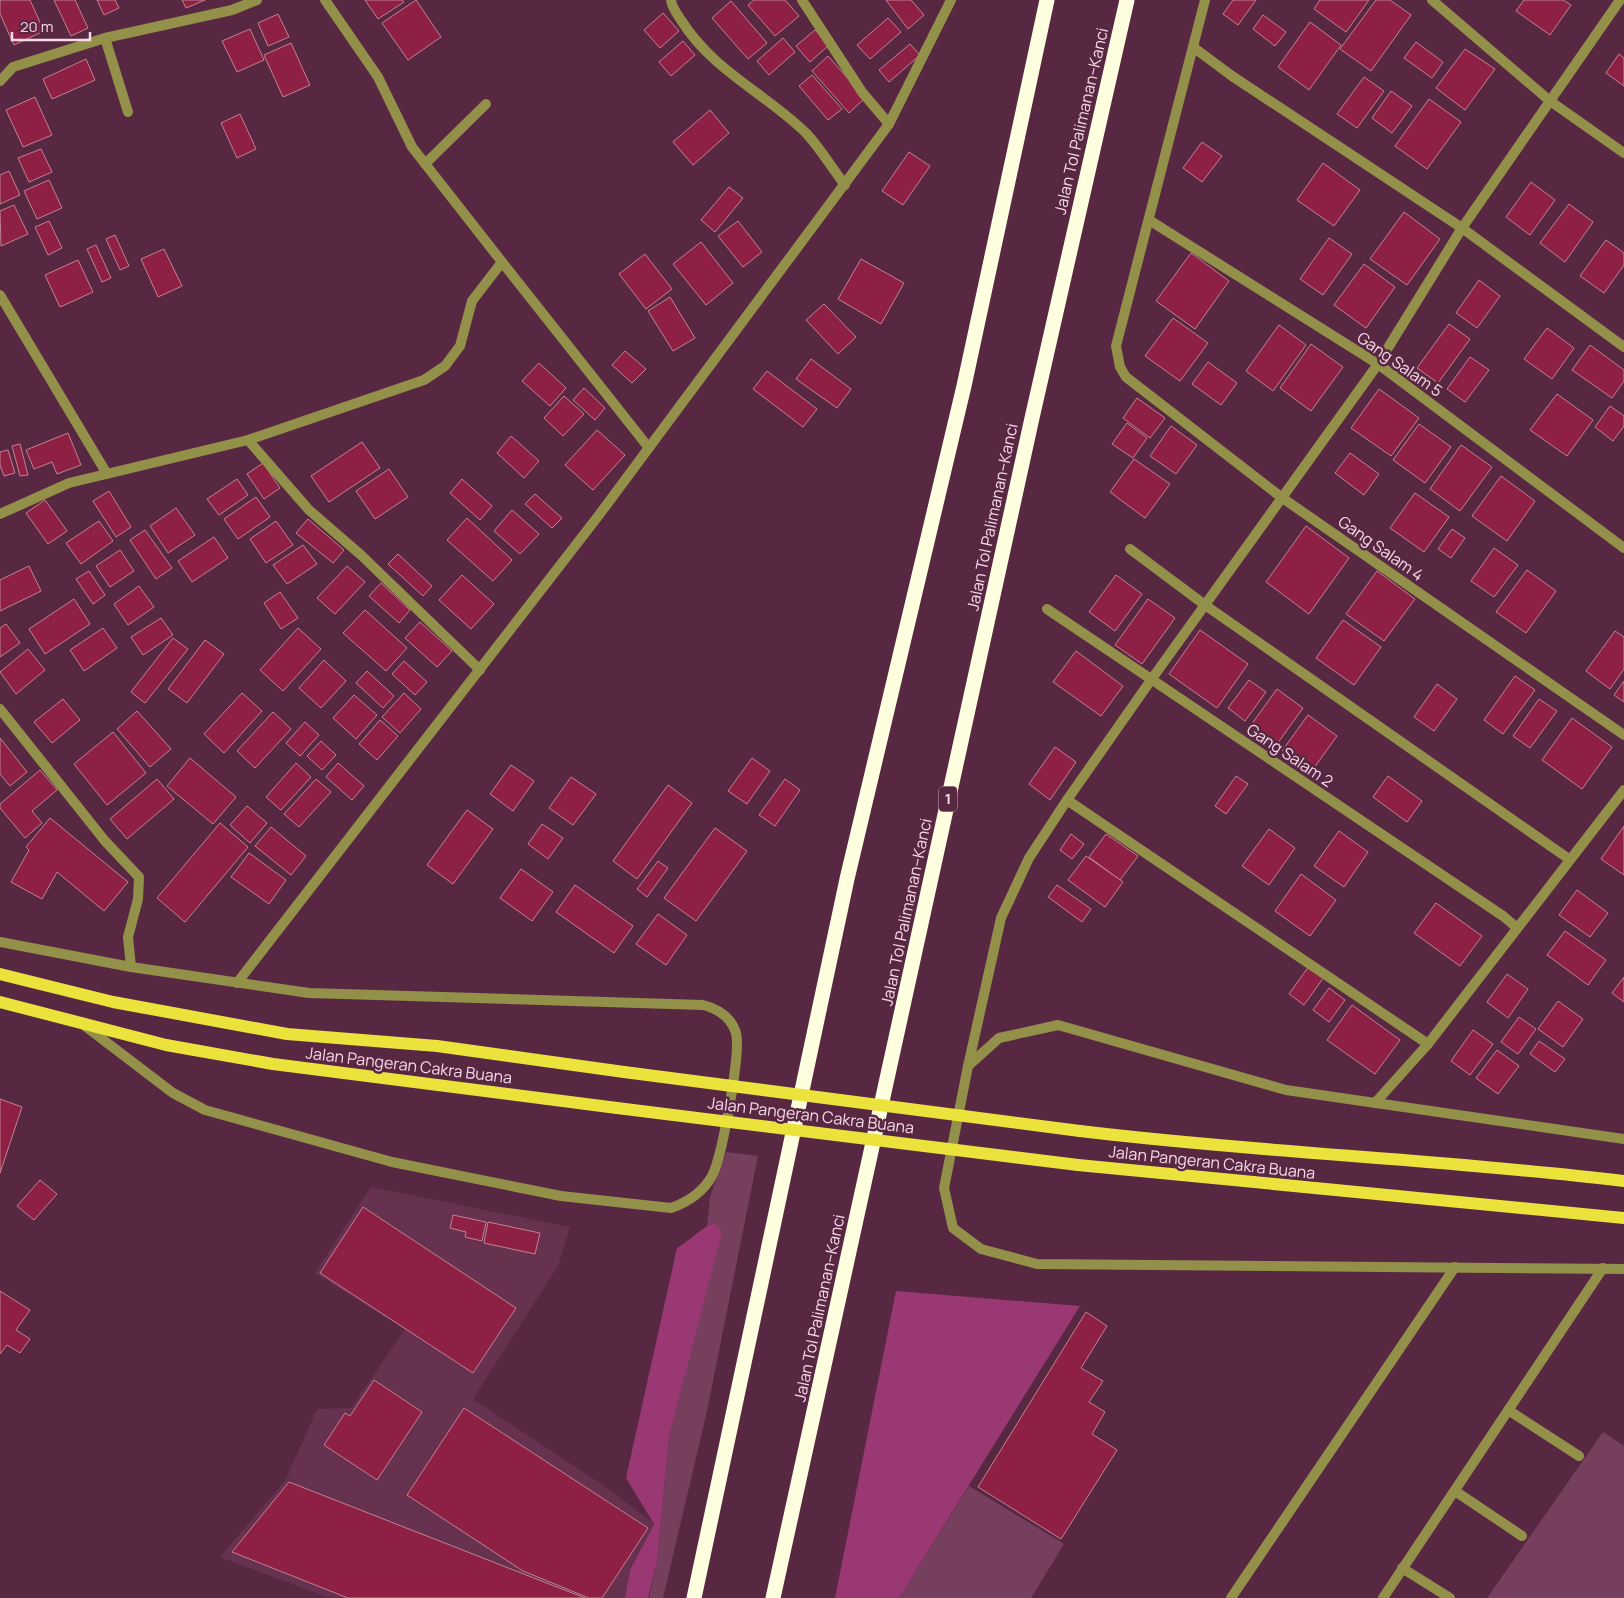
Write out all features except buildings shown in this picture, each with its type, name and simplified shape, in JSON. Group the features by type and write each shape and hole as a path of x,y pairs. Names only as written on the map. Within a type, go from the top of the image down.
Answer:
{"highway":[{"path":"694,1598 847,879 964,386 1047,0"},
{"name":"Jalan Tol Palimanan–Kanci","path":"773,1598 1032,418 1127,0"}],"main road":[{"name":"Jalan Pangeran Cakra Buana","path":"0,974 113,1002 287,1034 437,1046 624,1072 1180,1143 1291,1150 1624,1181"},
{"name":"Jalan Pangeran Cakra Buana","path":"0,1002 166,1045 273,1064 1078,1165 1624,1218"}],"street":[{"path":"0,81 13,67 105,38 232,10 257,0"},
{"path":"325,0 378,77 412,147 424,164 649,448"},
{"path":"672,0 672,6 688,31 715,62 784,113 807,134 845,185"},
{"path":"802,0 862,92 889,124"},
{"path":"237,983 480,670 649,448 845,185 889,124 951,0"},
{"path":"1149,220 1205,0"},
{"path":"1432,0 1550,101 1624,153"},
{"path":"1620,0 1462,228 1378,364 1151,680 1029,858 1001,918 968,1066 944,1188 952,1228 982,1249 1037,1264 1624,1269"},
{"path":"105,38 128,112"},
{"path":"1193,47 1232,76 1462,228 1624,347"},
{"path":"424,164 486,104"},
{"name":"Gang Salam 5","path":"1149,220 1378,364 1624,548"},
{"name":"Gang Salam 4","path":"1149,220 1116,346 1120,367 1126,377 1281,497 1624,735"},
{"path":"0,514 69,483 248,440 424,380 446,366 460,346 472,301 502,262"},
{"path":"0,295 106,474"},
{"path":"248,440 308,510 361,555 480,670"},
{"path":"1130,549 1205,605 1569,859"},
{"name":"Gang Salam 2","path":"1047,608 1151,680 1495,910 1516,927"},
{"path":"0,708 106,841 140,877 138,899 128,937 131,967"},
{"path":"1375,1103 1428,1044 1516,927 1624,790"},
{"path":"1067,800 1428,1044"},
{"path":"0,942 131,967 309,993 687,1003 723,1012 734,1028 737,1050 719,1159 711,1177 699,1192 685,1203 671,1208 561,1196 392,1162 205,1110 173,1093 82,1023"},
{"path":"968,1066 1000,1038 1058,1025 1286,1090 1624,1140"},
{"path":"1231,1598 1455,1267"},
{"path":"1383,1598 1603,1268"},
{"path":"1508,1410 1578,1456"},
{"path":"1454,1491 1522,1536"},
{"path":"1402,1568 1450,1598"}],"shaded area":[{"path":"726,1152 758,1156 707,1411 663,1598 649,1598 657,1561 669,1437 721,1233 714,1223 707,1226 710,1197"},
{"path":"371,1187 570,1227 558,1266 473,1399 606,1487 654,1524 630,1570 625,1598 329,1598 220,1557 285,1481 317,1409 351,1408 405,1329 315,1273"},
{"path":"714,1223 722,1232 669,1437 657,1561 648,1598 625,1598 630,1570 654,1524 626,1478 677,1248"},
{"path":"896,1291 1080,1306 899,1598 835,1598"},
{"path":"1603,1432 1624,1446 1624,1598 1487,1598"},
{"path":"969,1486 1064,1544 1031,1598 899,1598"}]}
